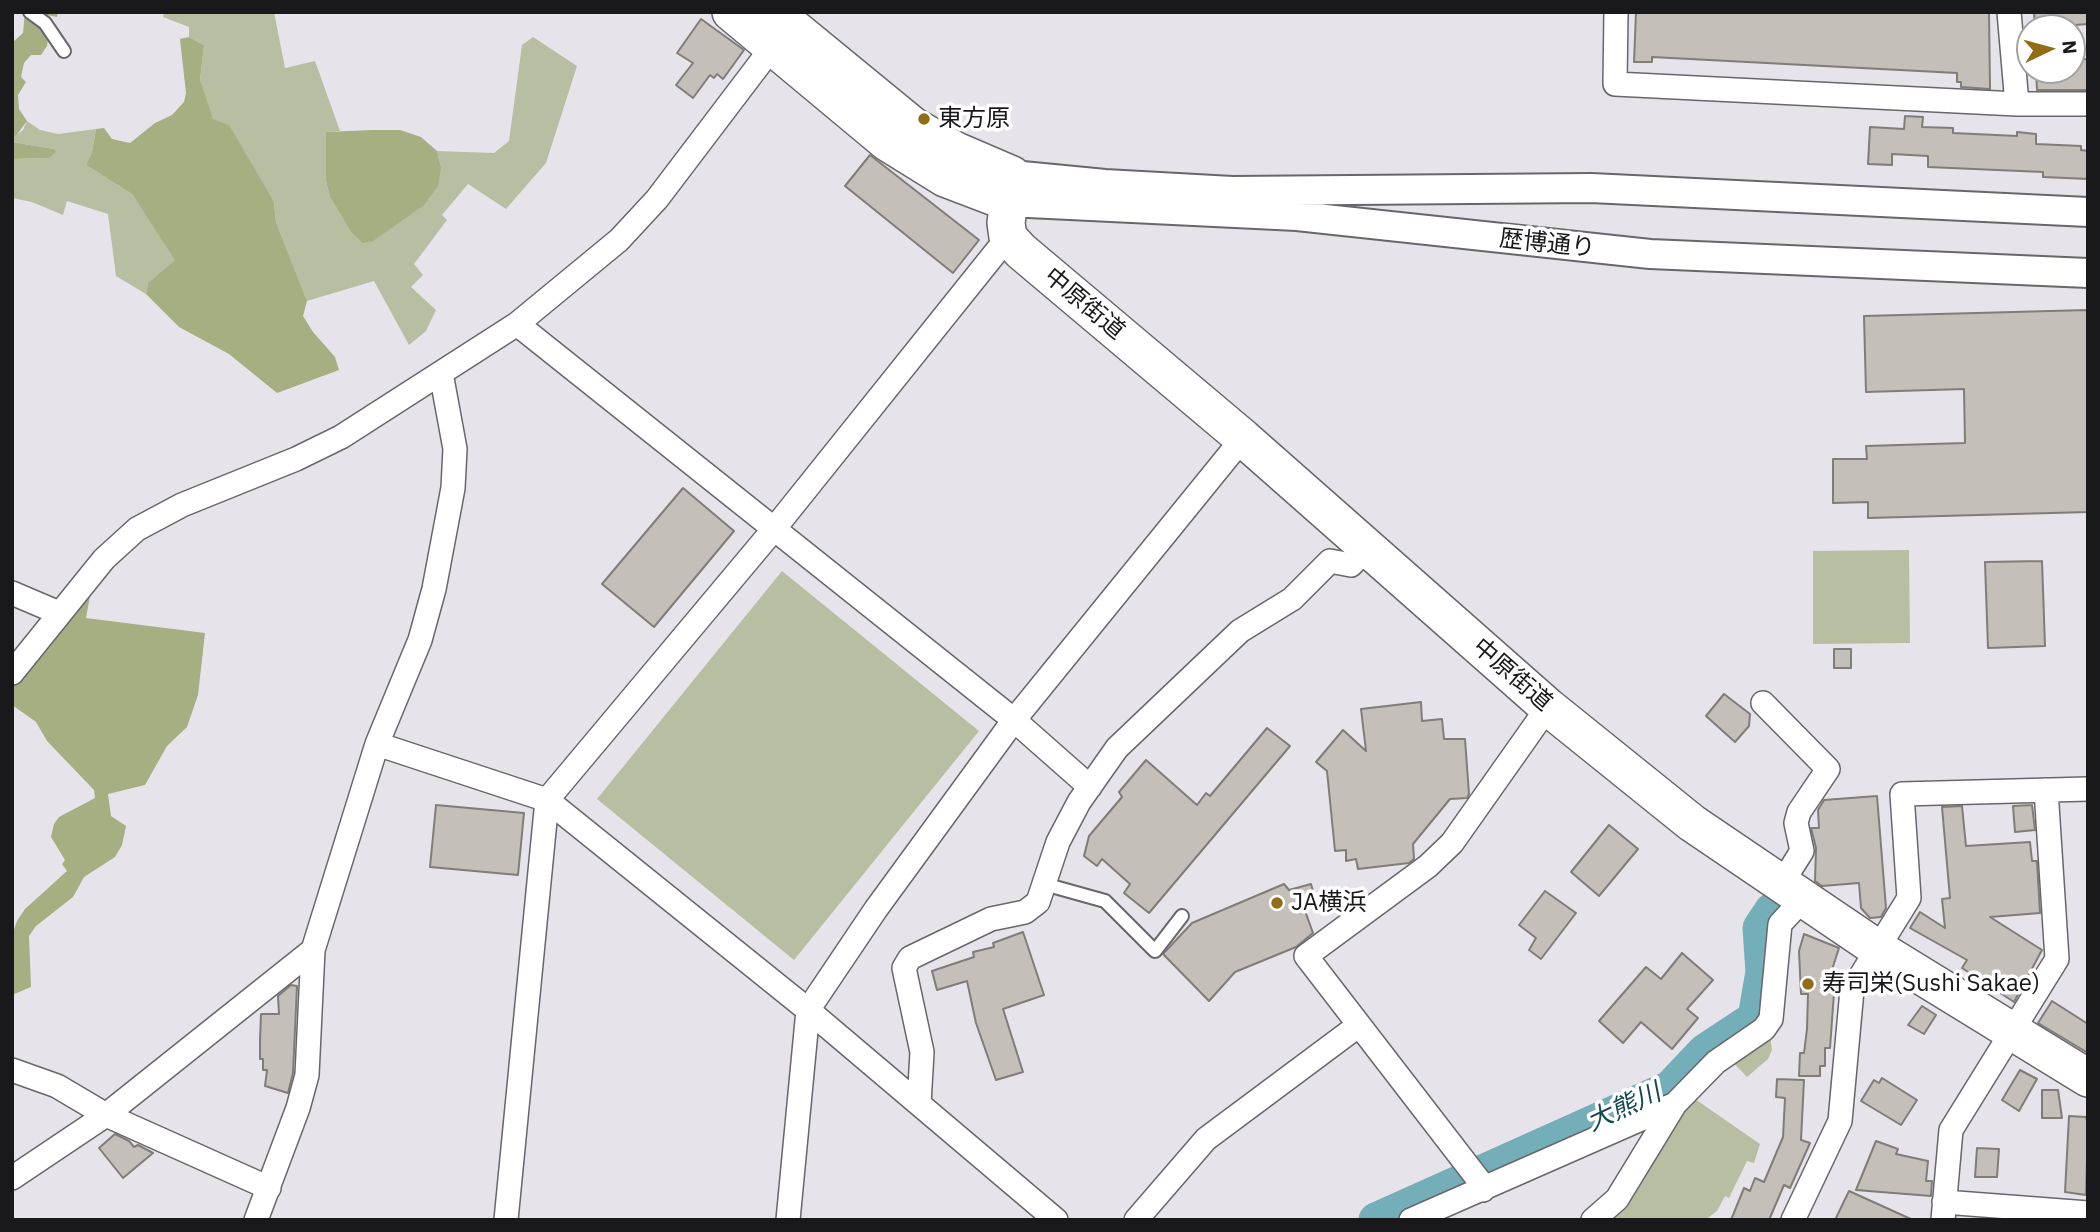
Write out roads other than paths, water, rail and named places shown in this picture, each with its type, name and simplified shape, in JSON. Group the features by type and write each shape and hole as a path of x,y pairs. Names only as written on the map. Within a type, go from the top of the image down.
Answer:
{"main road":[{"name":"中原街道","path":"731,12 784,24 913,125 957,150 1243,438 1548,707 1692,823 1878,948 2088,1078"}],"street":[{"path":"1616,12 1615,84 2017,104 2088,104"},
{"path":"2008,12 2017,104"},
{"path":"12,673 104,559 137,529 182,505 296,459 341,437 517,324 619,240 657,199 784,24"},
{"name":"歴博通り","path":"1009,205 1105,184 1232,191 1591,188 2088,212"},
{"path":"506,1220 547,800 774,529 1009,205"},
{"name":"歴博通り","path":"1009,205 1297,216 1650,254 2088,273"},
{"path":"517,324 1014,720 1090,787"},
{"path":"256,1220 298,1108 306,1074 313,950 377,744 420,640 434,589 453,488 455,449 441,373"},
{"path":"788,1220 808,1010 876,909 1014,720 1243,438"},
{"path":"919,1104 922,1052 904,968 910,958 991,919 1025,912 1038,902 1058,842 1090,787 1127,739 1240,631 1292,599 1330,561 1351,565 1366,549"},
{"path":"12,593 59,612"},
{"path":"1593,1220 1617,1199 1675,1104 1716,1062 1764,1029 1771,1019 1780,924 1793,890 1802,850 1796,823 1799,812 1828,769 1763,703"},
{"path":"1478,1181 1306,956 1429,866 1452,844 1548,707"},
{"path":"377,744 547,800 808,1010 1056,1220"},
{"path":"1793,1220 1840,1121 1852,990 1909,898 1902,794 2088,789"},
{"path":"2046,790 2057,959 1951,1130 1944,1211 2088,1213"},
{"path":"12,1178 106,1115 313,950"},
{"path":"1136,1220 1206,1139 1359,1025"},
{"path":"12,1070 57,1086 106,1115 269,1188"},
{"path":"1411,1220 1478,1181 1675,1104"}],"lane":[{"path":"30,12 45,23 64,51"},
{"path":"1044,884 1105,901 1155,951 1182,916"}],"waterway":[{"name":"大熊川","path":"1376,1220 1670,1088 1705,1051 1755,1018 1763,972 1760,928 1772,910"}],"place":[{"name":"東方原","path":"924,119"},
{"name":"JA横浜","path":"1277,903"},
{"name":"寿司栄(Sushi Sakae)","path":"1808,984"}]}
